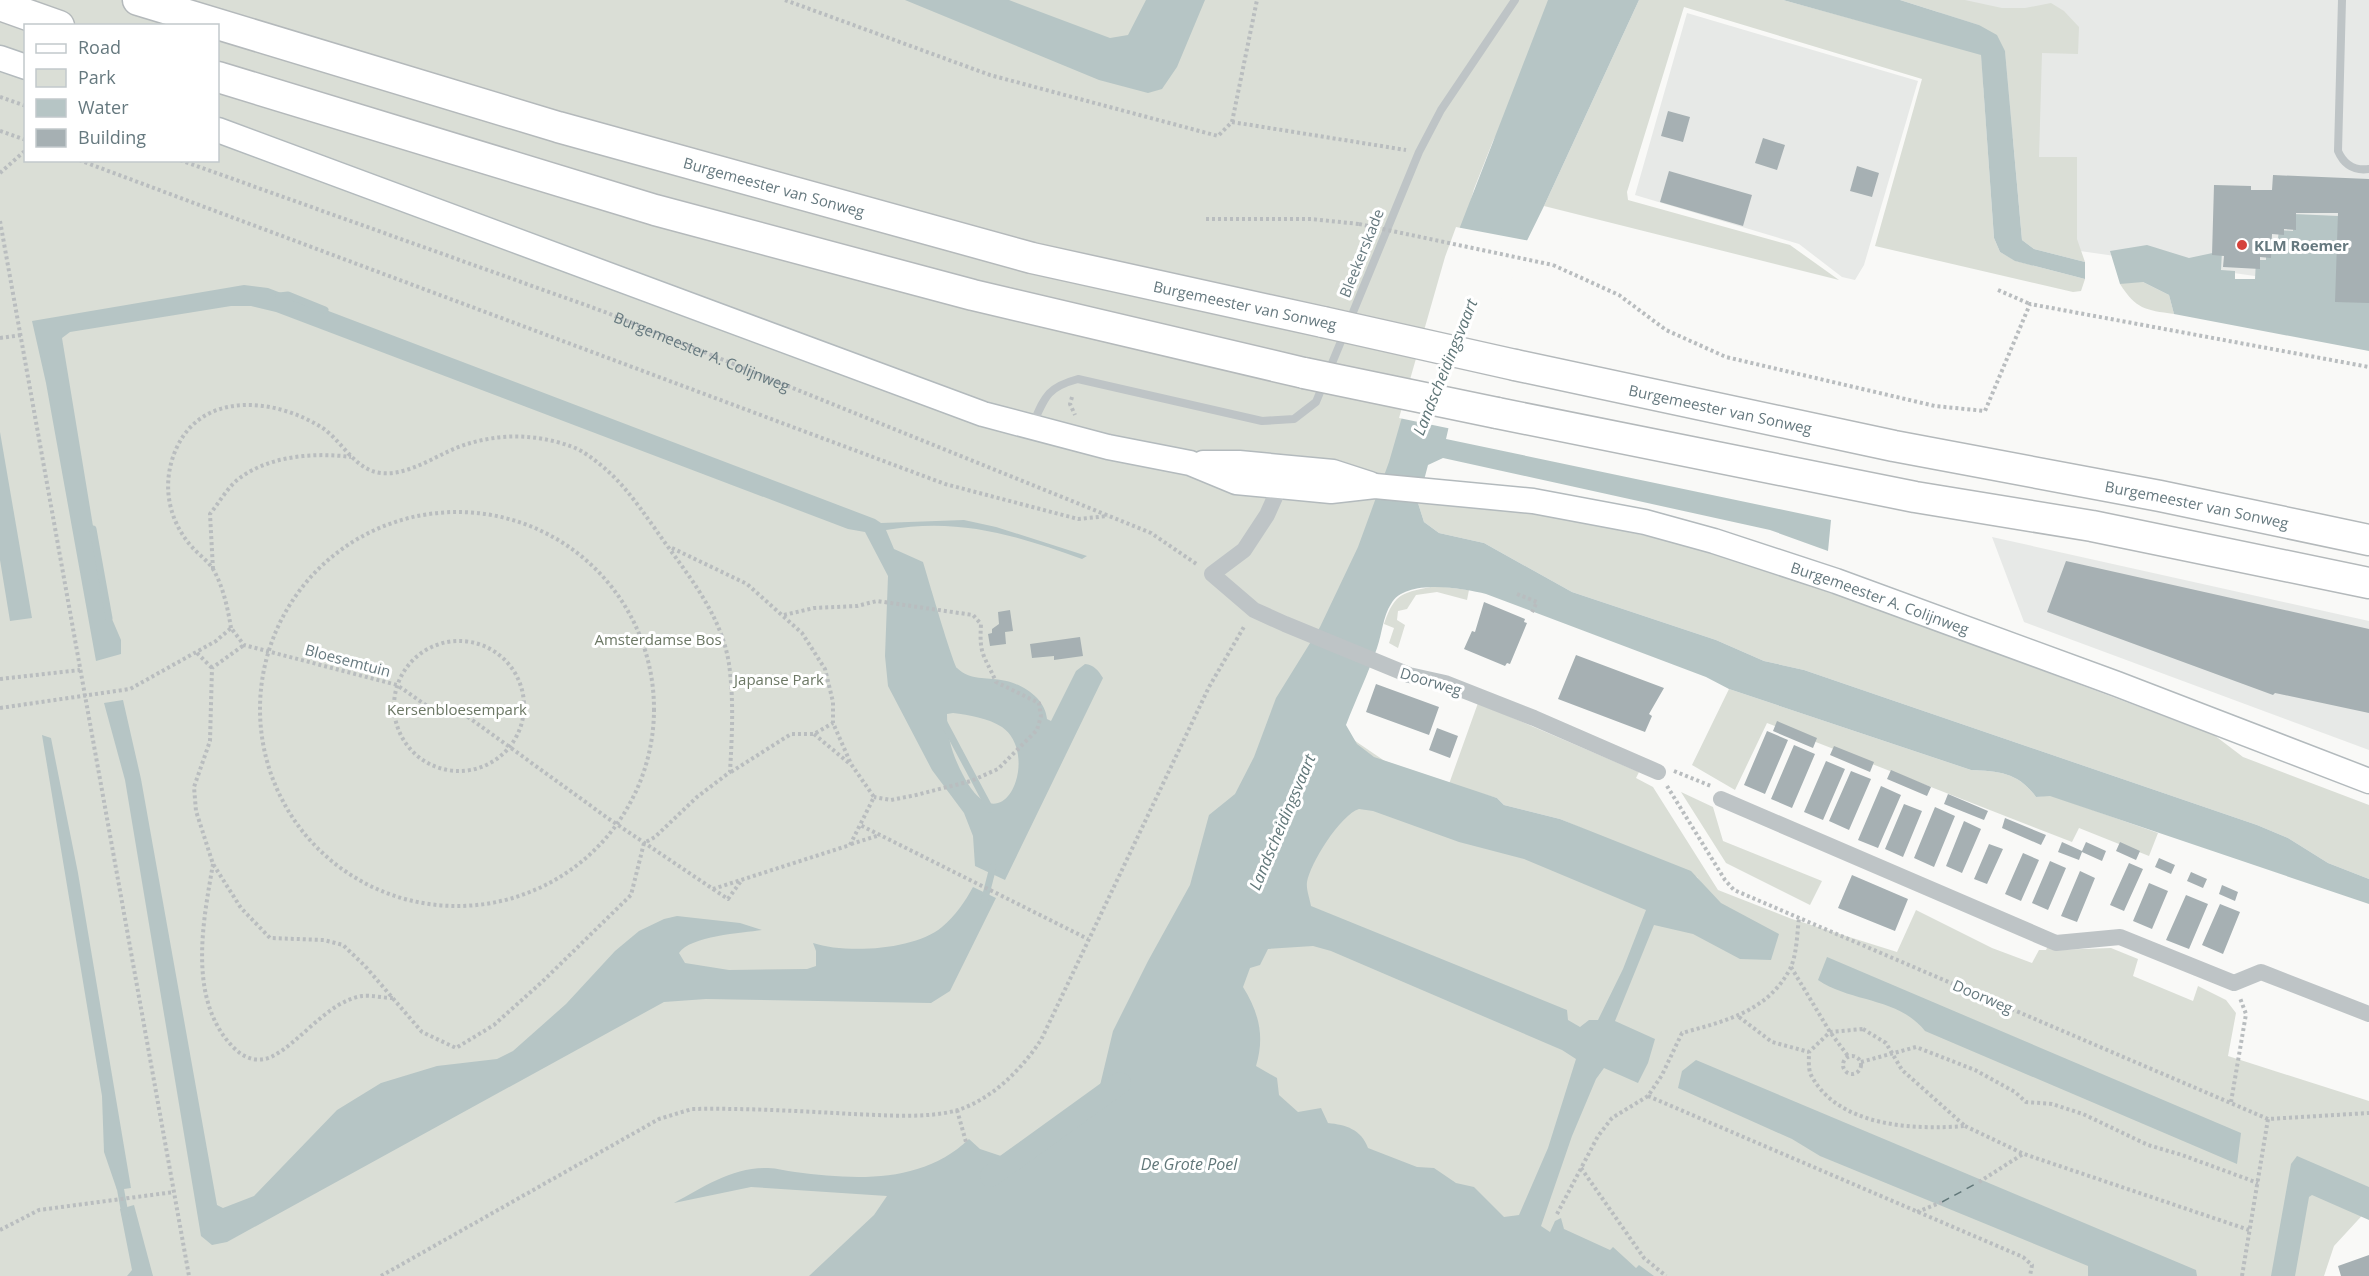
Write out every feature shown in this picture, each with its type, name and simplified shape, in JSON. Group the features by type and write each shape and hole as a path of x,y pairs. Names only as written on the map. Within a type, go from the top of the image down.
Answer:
{"highway":[{"name":"Burgemeester van Sonweg","path":"138,0 217,24"},
{"path":"0,5 53,24"},
{"name":"Burgemeester van Sonweg","path":"219,24 558,127 1032,258 1894,446 2160,496 2369,540"},
{"path":"219,77 655,210 973,295 1305,373 1497,413 1916,497 2092,526 2369,583"}],"street":[{"path":"0,58 24,66"},
{"name":"Burgemeester A. Colijnweg","path":"219,130 936,397 1032,427 1108,447 1190,463 1239,463 1284,478 1334,472 1375,486 1533,501 1645,522 1714,541 1847,585 2369,781"},
{"path":"1212,574 1244,550 1267,515 1284,478"},
{"name":"Doorweg","path":"1212,574 1254,610 1285,624 1390,668 1445,683 1658,772"},
{"path":"1721,799 2056,943 2120,937 2234,983 2261,972 2369,1014"}],"lane":[{"name":"Bleekerskade","path":"1032,427 1042,403 1056,385 1078,379 1262,422 1294,419 1316,402 1419,152 1441,110 1515,0"},
{"path":"2342,0 2338,151 2347,165 2369,169"}],"path":[{"path":"785,0 1001,78 1218,136 1232,122 1257,0"},
{"path":"0,97 24,105"},
{"path":"1232,122 1419,152"},
{"path":"0,130 24,139"},
{"path":"0,173 24,152"},
{"path":"84,162 945,484 1078,519 1109,516"},
{"name":"Burgemeester A. Colijnweg","path":"186,162 605,312 1151,533 1212,574"},
{"path":"1206,219 1311,219 1359,224 1553,265 1619,294 1666,330 1726,357 1935,406 1985,411 2030,304"},
{"path":"0,221 189,1276"},
{"path":"1998,290 2030,304 2369,367"},
{"path":"0,338 22,335"},
{"path":"1081,420 1076,416 1071,398 1076,393 1110,387"},
{"path":"213,569 190,545 176,525 168,502 172,465 177,447 189,428 206,414 231,405 263,405 320,426 339,440 351,457 374,472 399,472 467,444 499,437 531,437 580,450 614,475 671,548 715,617 729,663 732,724 730,772"},
{"path":"212,668 244,645 231,628 228,609 213,569 210,514 235,482 268,463 325,454 351,457"},
{"path":"429,511 471,512 517,520 556,537 586,558 619,591 638,630 648,663 654,697 653,736 645,772 631,806 619,825 586,859 521,895 481,904 436,905 398,898 361,882 322,854 289,817 269,777 259,741 257,703 260,674 267,651 287,613 305,586 332,556 361,536 396,521 429,511"},
{"path":"671,548 747,584 802,633 825,669 833,702 833,723 851,764 874,797 891,800 971,781 998,769 1037,730 1041,716 1039,703 1029,696 1005,688 996,682 990,664 981,654 979,644 981,624 972,615 877,601 856,606 814,608 784,615"},
{"path":"1517,594 1537,602 1532,612"},
{"path":"381,1276 659,1119 692,1109 903,1116 957,1110 990,1093 1011,1077 1029,1059 1041,1041 1209,687 1254,610"},
{"path":"0,708 130,689 216,641 231,628"},
{"path":"451,641 481,644 500,655 518,677 522,688 524,713 521,726 511,746 499,758 476,769 465,771 432,766 411,751 399,733 393,704 397,685 408,665 424,650 451,641"},
{"name":"Bloesemtuin","path":"244,645 397,685 440,716 464,714 644,843 713,889"},
{"path":"196,653 212,668 214,684 210,741 194,787 196,811 213,864 242,908 270,938 324,940 343,945 422,1032 456,1048 494,1025 542,982 631,895 644,843 655,837 698,797 730,772 791,734 814,734 833,723"},
{"path":"0,678 80,670"},
{"path":"814,734 851,764"},
{"path":"1658,772 1677,770 1717,789 1721,799"},
{"name":"Doorweg","path":"1658,772 1725,880 1734,890 2268,1119 2369,1113"},
{"path":"850,844 874,797"},
{"path":"860,825 1088,939"},
{"path":"713,889 881,835"},
{"path":"213,864 203,925 204,985 216,1023 241,1055 256,1060 271,1057 331,1010 361,996 394,999"},
{"path":"713,889 728,899 741,879"},
{"path":"1557,1214 1598,1136 1612,1118 1648,1096 1662,1075 1682,1033 1739,1017 1767,1000 1791,967 1799,918"},
{"path":"1791,967 1830,1032 1848,1056 1856,1057 1861,1062"},
{"path":"2231,1102 2246,1014 2234,983"},
{"path":"1739,1017 1772,1042 1809,1052"},
{"path":"1965,1126 1928,1129 1899,1127 1854,1112 1828,1098 1810,1073 1809,1052 1830,1032 1863,1029 1886,1043 1902,1070 1965,1126 2024,1154 2249,1230"},
{"path":"1861,1062 1916,1047 1975,1070 2015,1092 2025,1102 2052,1104 2083,1114 2148,1145 2258,1183"},
{"path":"1848,1056 1842,1065 1849,1075 1860,1070 1861,1062"},
{"path":"1648,1096 2023,1257 2032,1265 2030,1276"},
{"path":"957,1110 966,1142"},
{"path":"2242,1276 2268,1119"},
{"path":"1979,1182 2024,1154"},
{"path":"1581,1168 1644,1258 1666,1276"},
{"path":"0,1230 39,1210 174,1192"},
{"path":"1916,1212 1942,1202"},
{"path":"1630,1248 1636,1246"}],"shaded area":[{"path":"1932,0 2369,0 2369,318 2290,281 2080,251"},
{"path":"1687,13 1918,81 1864,265 1855,280 1842,277 1799,244 1635,195"},
{"path":"1992,537 2369,621 2369,750 2024,622"}],"green space":[{"name":"Amsterdamse Bos","path":"0,0 1571,0 1493,141 1474,189 1384,504 1349,597 1345,734 1395,768 1702,884 1697,877 1560,819 1504,805 1497,798 1449,784 1478,703 1639,772 1636,778 1653,787 1718,890 1792,919 1897,952 1916,910 1992,948 2032,963 2039,950 2046,950 2048,946 2055,950 2111,948 2138,959 2133,976 2193,1001 2198,986 2226,1000 2236,1013 2228,1056 2369,1101 2369,1208 2334,1246 2324,1276 0,1276"},
{"path":"1639,0 1783,0 1981,54 1994,238 2000,252 2016,261 2085,279 2081,291 2073,292 1875,246 1922,79 1684,7 1627,192 1628,200 1790,245 1839,280 1544,206"},
{"path":"1900,0 1965,0 2002,8 2025,8 2051,3 2064,11 2079,27 2078,54 2042,53 2039,157 2077,157 2077,239 2085,262 2034,249 2022,240 2005,51 1979,25"},
{"path":"2130,281 2143,282 2169,295 2174,314 2148,309 2136,303 2120,284"},
{"path":"1418,503 1549,515 1680,543 1804,581 2214,735 2243,757 2369,805 2369,879 2328,863 2288,838 2257,825 1804,670 1764,661 1716,640 1572,592 1484,543 1439,533 1424,522"},
{"path":"1435,586 1469,590 1467,600 1437,592 1416,595 1407,609 1398,611 1397,620 1405,625 1398,648 1389,643 1394,628 1384,624 1392,605 1408,592"},
{"path":"1729,689 1971,770 2008,775 2023,783 2036,797 2050,795 2158,833 2149,856 2079,828 2072,842 1767,723 1735,790 1692,765"},
{"path":"1681,792 1713,807 1723,841 1822,881 1810,905 1726,863"}],"water":[{"path":"905,0 1009,0 1110,38 1128,35 1146,0 1205,0 1177,67 1162,89 1148,93 1099,80"},
{"name":"De Grote Poel","path":"1548,0 1639,0 1544,206 1481,334 1454,404 1446,439 1831,520 1828,551 1770,530 1443,458 1428,465 1418,503 1424,522 1439,533 1484,543 1572,592 1716,640 1764,661 1804,670 2257,825 2288,838 2328,863 2369,879 2369,904 2050,796 2036,797 2023,783 2008,775 1971,770 1729,689 1706,677 1486,594 1463,589 1421,588 1398,596 1386,614 1379,643 1346,725 1357,744 1374,757 1497,798 1504,805 1560,819 1691,871 1721,903 1779,934 1771,960 1740,959 1693,934 1654,925 1615,1021 1655,1039 1648,1063 1638,1083 1604,1068 1596,1079 1572,1136 1541,1226 1550,1232 1555,1221 1561,1218 1564,1229 1610,1250 1613,1247 1636,1268 1639,1265 1654,1276 809,1276 874,1215 887,1196 751,1187 674,1203 719,1179 755,1169 771,1168 841,1177 887,1175 909,1171 951,1154 969,1139 980,1149 1004,1157 1022,1159 1076,1125 1096,1102 1113,1031 1190,885 1209,815 1235,794 1254,757 1276,698 1320,627 1358,547 1389,462 1448,258","holes":["1359,809 1373,811 1459,842 1524,859 1646,910 1623,969 1598,1020 1589,1020 1580,1027 1568,1020 1567,1010 1311,906 1307,882 1309,874 1335,830 1343,820","1313,946 1331,951 1562,1050 1576,1059 1548,1148 1519,1215 1504,1217 1474,1187 1456,1183 1434,1168 1417,1167 1368,1148 1357,1132 1341,1125 1328,1123 1321,1108 1298,1112 1279,1095 1277,1078 1256,1066 1260,1045 1259,1025 1253,1006 1243,987 1250,968 1260,965 1268,949"]},
{"path":"1783,0 1900,0 1979,25 1997,35 2005,51 2022,240 2034,249 2085,262 2085,279 2015,261 2000,252 1994,238 1981,55"},
{"path":"2293,214 2339,216 2369,300 2369,351 2174,314 2169,295 2143,282 2120,284 2110,251 2147,245 2189,258 2222,251 2221,270 2235,271 2235,279 2255,279 2256,260 2266,260 2266,238 2278,238 2279,230 2293,231"},
{"path":"244,285 268,288 881,523 964,520 996,527 1087,556 1082,559 1010,536 962,527 912,527 886,530 894,549 923,562 955,663 962,672 973,677 1017,684 1037,698 1042,704 1047,719 1051,721 1076,671 1085,664 1096,668 1103,678 1005,880 975,866 973,836 964,813 932,770 888,686 885,656 888,576 865,532 848,529 276,312 251,306 231,306 70,332 62,338 106,605 121,640 121,654 96,661 46,383 32,321","holes":["953,713 991,721 1002,727 1013,740 1018,757 1018,775 1012,790 1003,801 991,804 978,796 963,775 956,760 948,730 947,714"]},
{"path":"0,432 32,618 10,621 0,560"},
{"path":"123,700 141,779 217,1205 223,1208 254,1196 337,1110 381,1083 437,1066 497,1059 513,1051 566,1004 615,951 639,931 664,919 677,916 740,923 762,930 717,936 694,943 679,953 685,963 729,970 807,969 816,966 816,951 813,943 861,949 915,941 942,927 967,898 973,887 996,898 950,991 931,1003 706,999 664,1002 227,1242 212,1245 201,1236 125,780 104,703"},
{"path":"42,735 51,738 78,873 131,1188 117,1190 104,1152 102,1096"},
{"path":"1827,957 2241,1133 2237,1164 1925,1031 1902,1012 1831,987 1818,980"},
{"path":"1696,1060 2196,1270 2197,1276 2088,1276 2088,1266 1820,1156 1792,1139 1678,1088 1682,1071"},
{"path":"2297,1156 2369,1187 2369,1220 2312,1195 2309,1197 2295,1276 2271,1276 2291,1164"},
{"path":"134,1205 153,1276 127,1276 132,1270 120,1209"}],"pier":[{"path":"1456,227 1530,241 1484,335 1457,405 1452,429 1399,418 1445,257"}],"building":[{"path":"1668,111 1690,117 1683,142 1661,136"},
{"path":"1763,138 1785,145 1777,170 1755,163"},
{"path":"1857,166 1879,173 1872,197 1850,191"},
{"path":"1669,171 1752,195 1743,226 1660,202"},
{"name":"KLM Roemer","path":"2273,175 2369,179 2369,303 2335,302 2338,213 2296,213 2296,230 2284,229 2284,235 2272,234 2271,258 2260,257 2260,269 2223,267 2224,256 2212,255 2214,185 2251,186 2251,190 2272,190"},
{"path":"2066,561 2369,629 2369,713 2275,693 2273,695 2047,612"},
{"path":"1484,602 1525,619 1524,622 1527,623 1510,664 1507,663 1505,666 1464,649 1472,631 1475,632"},
{"path":"1010,610 1013,631 1005,632 1006,644 990,646 988,634 992,633 992,629 999,624 998,612"},
{"path":"1080,637 1083,656 1054,660 1054,656 1032,658 1030,644"},
{"path":"1576,655 1664,688 1649,714 1652,716 1645,732 1558,699"},
{"path":"1376,684 1439,707 1429,735 1366,712"},
{"path":"1777,721 1817,738 1813,748 1773,731"},
{"path":"1437,728 1458,736 1450,758 1429,750"},
{"path":"1767,731 1788,740 1765,794 1744,785"},
{"path":"1794,745 1815,754 1792,808 1771,799"},
{"path":"1834,746 1874,762 1870,772 1830,755"},
{"path":"1826,761 1845,769 1823,820 1804,812"},
{"path":"1891,770 1931,787 1927,796 1887,779"},
{"path":"1851,771 1871,779 1849,830 1829,821"},
{"path":"1881,786 1901,795 1878,848 1858,840"},
{"path":"1948,794 1988,811 1984,820 1944,804"},
{"path":"1904,804 1922,811 1903,857 1885,849"},
{"path":"1935,807 1955,816 1934,867 1914,858"},
{"path":"2005,818 2046,835 2041,845 2002,828"},
{"path":"1964,821 1981,829 1962,873 1946,866"},
{"path":"2062,842 2082,851 2086,842 2106,851 2102,861 2082,852 2079,860 2058,852"},
{"path":"2120,842 2140,851 2136,860 2116,851"},
{"path":"1989,844 2003,849 1987,884 1974,879"},
{"path":"2023,853 2039,860 2021,901 2005,894"},
{"path":"2159,858 2175,865 2171,874 2155,867"},
{"path":"2050,861 2066,868 2048,910 2032,903"},
{"path":"2129,863 2143,869 2124,911 2110,905"},
{"path":"2080,871 2095,878 2077,922 2061,916"},
{"path":"2191,872 2207,879 2203,888 2187,881"},
{"path":"1852,875 1908,899 1895,931 1838,908"},
{"path":"2149,883 2168,891 2152,929 2133,921"},
{"path":"2222,885 2238,892 2235,901 2219,894"},
{"path":"2186,895 2208,904 2189,949 2166,940"},
{"path":"2220,904 2240,912 2223,954 2202,945"},
{"path":"2369,1255 2369,1276 2341,1276 2338,1266"}],"waterway":[{"path":"279,296 288,295 325,310"},
{"path":"93,529 109,618"},
{"path":"943,721 990,809"},
{"path":"984,902 993,867"},
{"name":"Landscheidingsvaart","path":"991,1176 1120,1083"},
{"path":"119,1181 125,1214"}],"ferry route":[{"path":"1942,1202 1979,1182"}],"place":[{"name":"KLM Roemer","path":"2242,245"}],"park label":[{"name":"Japanse Park","path":"779,679"},
{"name":"Kersenbloesempark","path":"457,709"}]}
